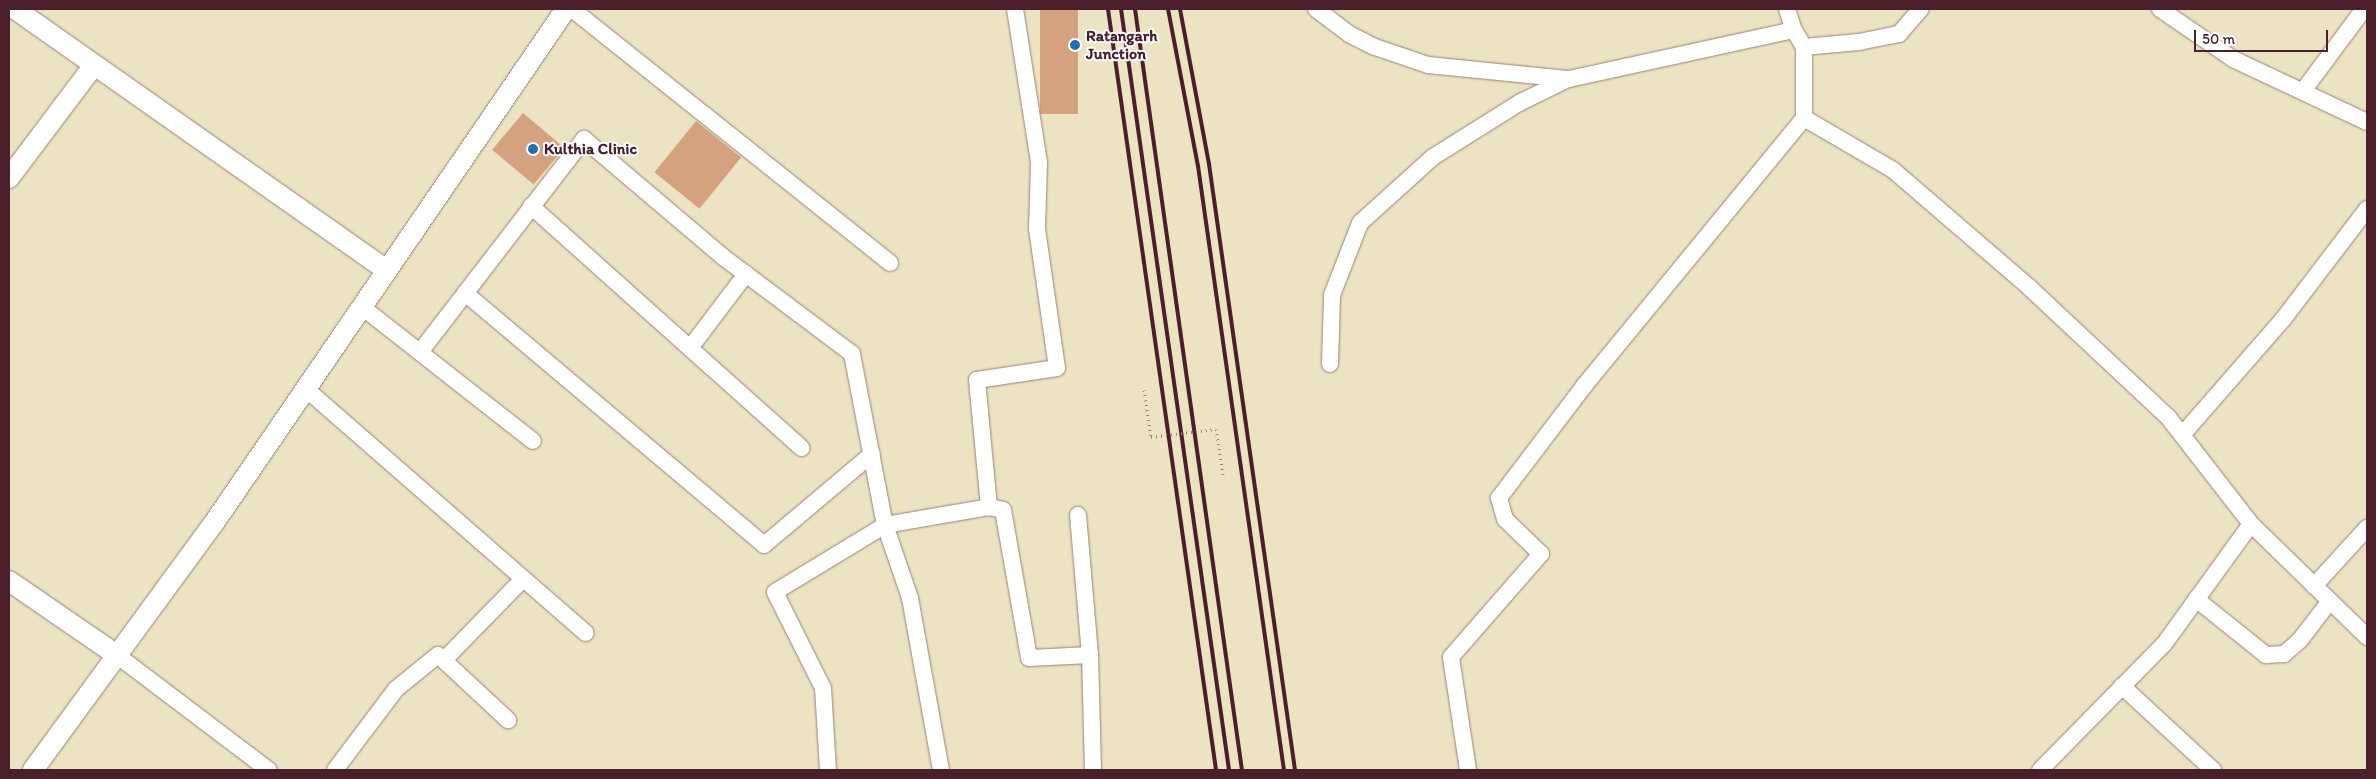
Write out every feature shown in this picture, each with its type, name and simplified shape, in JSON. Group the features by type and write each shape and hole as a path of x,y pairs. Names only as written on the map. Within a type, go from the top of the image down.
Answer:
{"street":[{"path":"15,9 387,270"},
{"path":"33,770 118,656 306,389 566,9"},
{"path":"572,9 890,263"},
{"path":"989,507 977,380 1057,368 1036,229 1039,162 1015,9"},
{"path":"1316,9 1349,34 1376,47 1428,65 1569,79"},
{"path":"1468,770 1451,657 1541,554 1504,519 1499,498 1584,386 1804,118 1804,47 1794,30 1788,9"},
{"path":"1804,47 1859,42 1899,34 1921,9"},
{"path":"2160,9 2233,59 2367,122"},
{"path":"2303,91 2364,9"},
{"path":"1330,364 1332,295 1360,224 1433,157 1519,102 1569,79 1794,30"},
{"path":"9,178 94,65"},
{"path":"1804,118 1893,170 2030,288 2168,417 2251,524 2367,638"},
{"path":"420,352 584,139 746,274 852,354 885,524 910,598 941,770"},
{"path":"531,206 802,448"},
{"path":"2182,435 2284,318 2367,209"},
{"path":"690,348 746,274"},
{"path":"465,293 764,545 872,454"},
{"path":"362,307 533,442"},
{"path":"306,389 586,633"},
{"path":"828,770 823,688 775,592 885,524 989,507 1003,510 1029,658 1090,655"},
{"path":"1078,515 1090,655 1093,770"},
{"path":"2040,770 2164,644 2251,524"},
{"path":"2314,586 2367,528"},
{"path":"444,660 523,579"},
{"path":"9,581 118,656 269,770"},
{"path":"2196,599 2266,655 2284,654 2300,640 2330,601"},
{"path":"335,770 396,689 438,655 508,720"},
{"path":"2122,686 2213,770"}],"path":[{"path":"1144,390 1151,437 1216,429 1223,474"}],"building":[{"path":"1040,9 1078,9 1078,114 1040,114"},
{"path":"523,113 564,148 534,184 492,150"},
{"path":"696,121 741,158 700,209 654,172"}],"railway":[{"path":"1108,9 1216,770"},
{"path":"1121,9 1229,770"},
{"path":"1135,9 1242,770"},
{"path":"1168,9 1198,166 1284,770"},
{"path":"1180,9 1209,164 1295,770"}],"place":[{"name":"Ratangarh Junction","path":"1075,45"},
{"name":"Kulthia Clinic","path":"533,149"}]}
